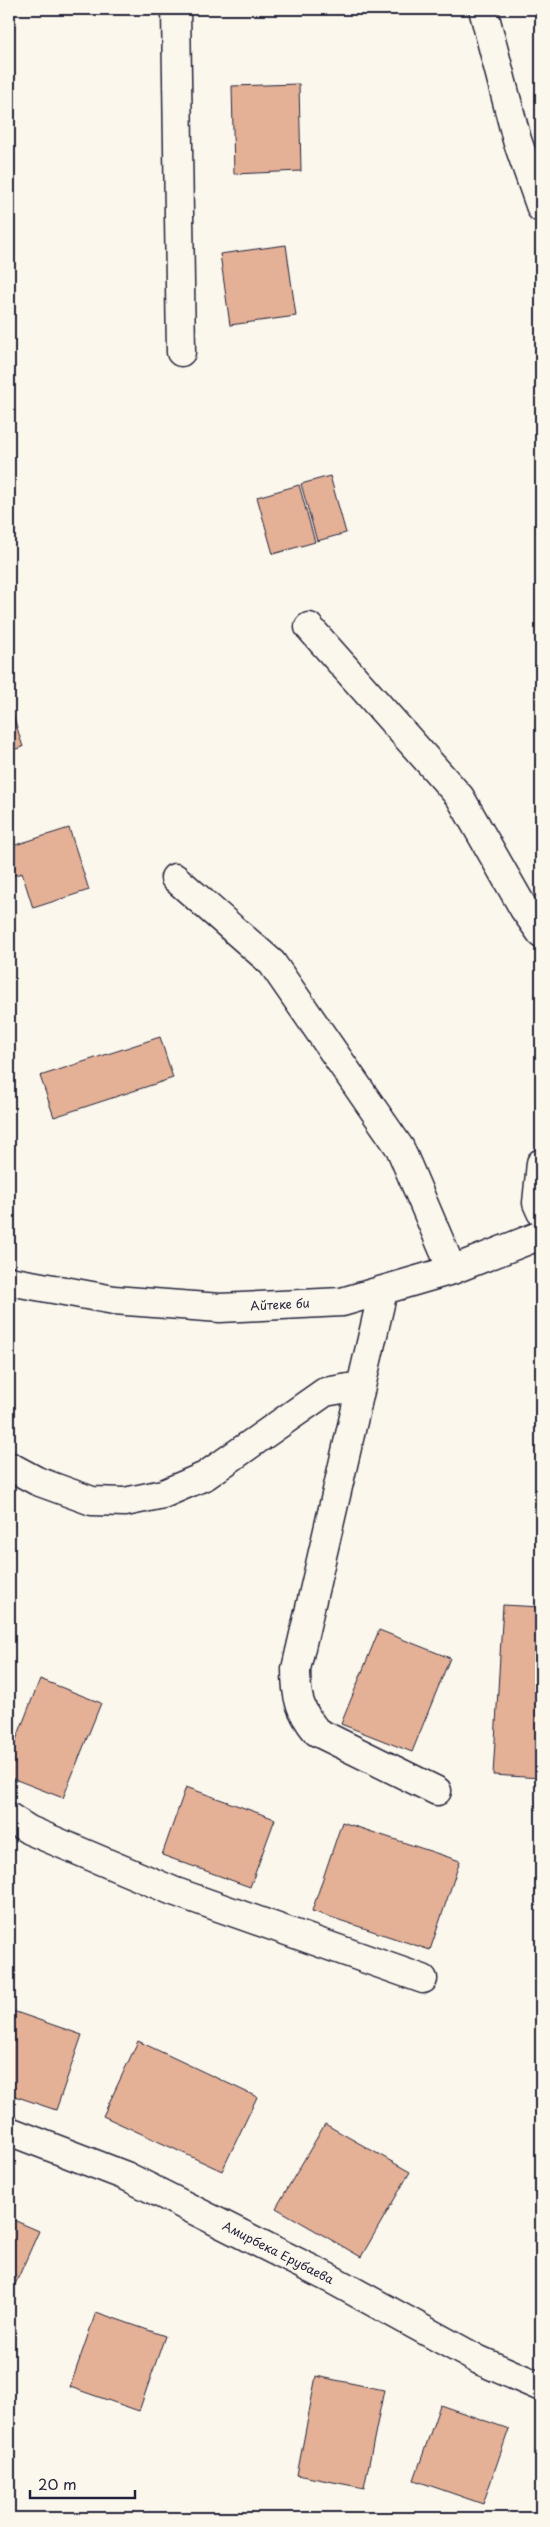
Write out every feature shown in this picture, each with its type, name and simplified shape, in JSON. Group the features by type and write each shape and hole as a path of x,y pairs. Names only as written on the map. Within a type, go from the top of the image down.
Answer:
{"street":[{"path":"176,9 181,352"},
{"path":"483,9 517,140 541,208"},
{"path":"309,627 460,797 524,909 541,933"},
{"path":"175,878 272,963 400,1148 452,1270"},
{"path":"541,1163 537,1203 541,1212"},
{"name":"Айтеке би","path":"9,1281 114,1300 220,1308 342,1302 452,1270 541,1235"},
{"path":"383,1291 296,1669 296,1695 306,1719 317,1732 437,1791"},
{"path":"9,1466 37,1481 92,1501 125,1502 163,1494 205,1476 325,1392 360,1386"},
{"path":"9,1817 29,1830 173,1891 423,1979"},
{"name":"Амирбека Ерубаева","path":"9,2132 126,2176 334,2280 479,2360 541,2387"}],"building":[{"path":"299,84 301,171 234,174 232,86"},
{"path":"286,245 296,316 230,325 220,254"},
{"path":"330,476 346,533 317,541 301,484"},
{"path":"299,485 315,542 273,554 257,497"},
{"path":"9,702 23,747 9,751"},
{"path":"69,828 89,890 33,908 22,873 9,877 9,847"},
{"path":"160,1037 173,1078 54,1117 40,1076"},
{"path":"503,1605 541,1607 541,1778 493,1775"},
{"path":"379,1630 450,1658 412,1752 341,1724"},
{"path":"40,1679 101,1703 63,1798 9,1777 9,1758"},
{"path":"186,1787 275,1819 250,1887 162,1855"},
{"path":"342,1822 460,1861 430,1950 312,1911"},
{"path":"13,2011 82,2035 56,2110 9,2094 9,2023"},
{"path":"138,2041 257,2097 222,2171 103,2116"},
{"path":"325,2124 410,2172 361,2257 276,2208"},
{"path":"9,2218 39,2231 9,2298"},
{"path":"96,2312 165,2336 139,2411 70,2387"},
{"path":"316,2376 384,2390 364,2488 297,2475"},
{"path":"440,2405 509,2429 483,2504 414,2480"}]}
